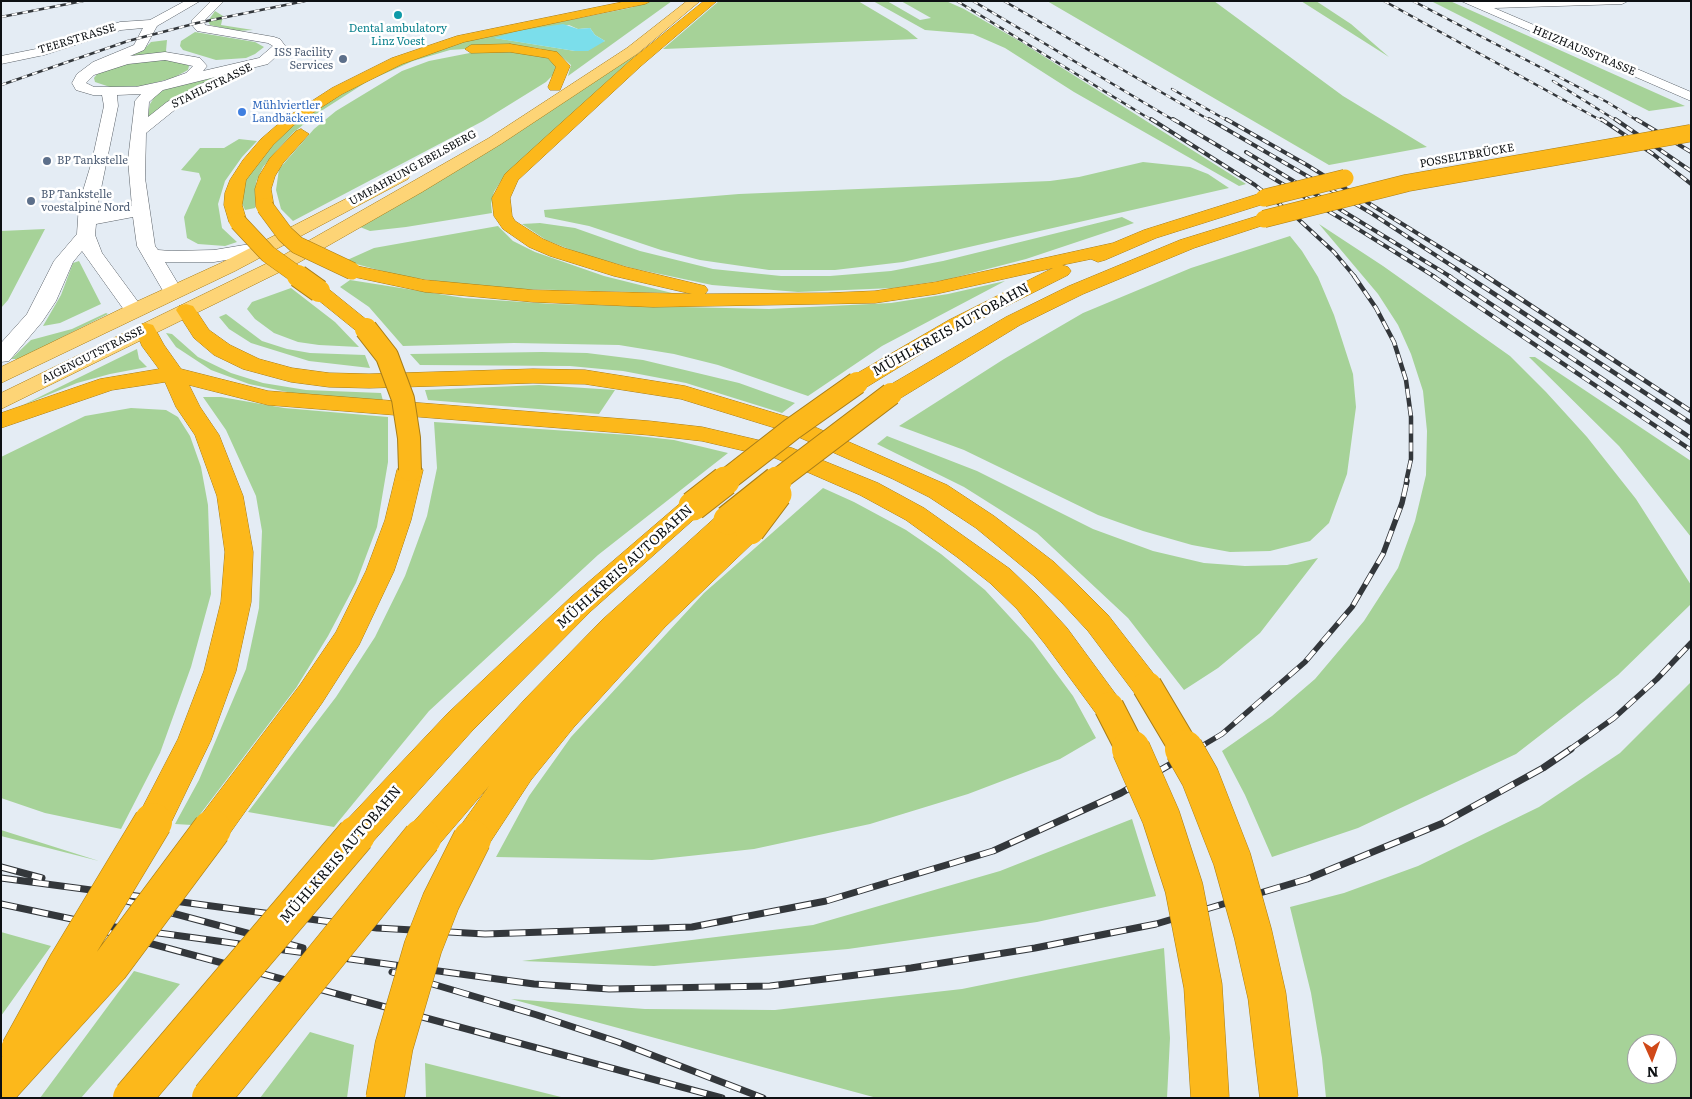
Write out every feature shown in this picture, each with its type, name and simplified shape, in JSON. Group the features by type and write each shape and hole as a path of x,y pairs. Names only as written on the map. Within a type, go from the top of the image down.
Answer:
{"highway":[{"path":"1,1085 110,966 311,694 348,638 380,571 398,520 410,470 410,438 403,399 387,356 366,329 319,291 268,254 238,222 233,205 238,180 249,163 267,142 289,122 337,91 398,61 461,39 646,1"},
{"path":"712,1 636,63 510,178 501,198 505,217 536,243 585,262 662,282 758,300"},
{"path":"556,87 563,66 560,60 552,55 526,49 471,49 436,56 404,67 343,101 292,142 276,161 267,176 263,189 265,207 285,234 297,245 352,271 425,286 533,296 653,301 875,297 936,288 1116,248"},
{"name":"POSSELTBRÜCKE","path":"1264,219 1407,183 1691,133"},
{"name":"MÜHLKREIS AUTOBAHN","path":"132,1098 356,835 460,722 581,604 693,506 792,429 857,383 956,324 1049,276 1150,234 1245,204 1360,176"},
{"name":"MÜHLKREIS AUTOBAHN","path":"739,525 804,459 891,394 1014,321 1076,290 1187,244 1264,219"},
{"path":"180,301 201,334 222,350 251,364 291,375 369,381 533,376 584,377 685,393 793,426 902,473 938,491 985,522 1044,569 1098,623 1147,686 1200,777 1232,859 1253,934 1267,996 1279,1098"},
{"path":"1,1085 68,962 154,822 194,740 220,671 236,602 239,552 230,496 207,435 188,407 173,374 153,346 146,329"},
{"path":"1,421 108,384 173,374 228,389 277,399 358,407 649,428 702,434 782,453 869,488 915,514 967,550 1000,576 1027,602 1056,636 1109,707 1130,747 1161,817 1184,888 1202,986 1209,1054 1210,1098"},
{"path":"211,1098 422,838 536,708 613,628 739,525"},
{"path":"385,1098 394,1046 422,947 441,901 472,839 519,770 562,718 656,619 739,525"}],"main road":[{"path":"514,111 556,87 615,49 678,1"},
{"name":"UMFAHRUNG EBELSBERG","path":"134,310 180,301 289,260 495,141 632,51 694,1"},
{"name":"UMFAHRUNG EBELSBERG","path":"180,301 268,247 415,168"},
{"name":"AIGENGUTSTRASSE","path":"1,402 146,329 180,301"},
{"path":"134,310 146,329"},
{"name":"AIGENGUTSTRASSE","path":"1,376 134,310"}],"street":[{"path":"218,1 198,20 198,25 201,28 276,42 280,47 269,57"},
{"path":"1472,3 1622,1"},
{"name":"HEIZHAUSSTRASSE","path":"1472,3 1691,97"},
{"path":"88,72 98,65 139,47 146,32 153,23 190,4"},
{"path":"177,24 190,4"},
{"name":"TEERSTRASSE","path":"1,60 39,52 120,26 153,23"},
{"path":"171,43 172,49 179,56"},
{"path":"88,72 127,60 179,56 190,58 199,64 196,72 184,79"},
{"name":"STAHLSTRASSE","path":"199,64 227,64 269,57"},
{"name":"STAHLSTRASSE","path":"88,72 78,83 81,87 109,92 158,87 269,57"},
{"name":"STAHLSTRASSE","path":"139,126 180,99 269,57"},
{"name":"STAHLSTRASSE","path":"158,87 142,101 136,160 140,210 146,246 180,301"},
{"path":"1,356 35,318 46,301 64,261 86,228 112,100 109,92"},
{"path":"109,113 131,116 139,126"},
{"path":"86,228 140,210"},
{"path":"86,228 92,254 134,310"},
{"path":"152,256 171,258 214,256 268,247"}],"green space":[{"path":"653,1 672,1 568,76 571,65 559,54 538,48 508,46 450,50 413,61 368,81 318,113 294,132 263,167 256,182 255,208 245,210 241,201 243,186 249,171 288,128 308,113 394,65 469,40 630,8","holes":["569,25 578,29 590,28 595,35 605,41 575,51 495,38"]},
{"path":"719,1 858,1 907,30 918,39 663,49"},
{"path":"873,1 887,1 920,20 931,18 901,1 946,1 964,9 1021,42 1246,184 1239,186 1074,92 1005,48 973,34 925,30"},
{"path":"1047,1 1214,1 1343,96 1427,147 1329,165"},
{"path":"1301,1 1316,1 1351,24 1389,57"},
{"path":"1431,1 1450,1 1685,106 1649,111"},
{"path":"215,11 223,16 221,25 253,30 237,31 210,25 208,21"},
{"path":"195,32 255,42 264,47 246,58 216,60 183,50 180,46 181,41"},
{"path":"167,40 166,51 168,54 123,59 143,50 151,42"},
{"path":"644,48 504,176 494,192 491,204 492,213 370,231 360,227 484,154"},
{"path":"480,51 510,51 545,56 553,62 556,68 554,74 546,82 483,121 293,221 281,209 276,190 279,169 314,129 336,111 402,71 429,61"},
{"path":"161,59 184,62 189,66 188,70 173,78 142,86 110,87 95,82 94,78 97,74 118,65"},
{"path":"240,69 166,103 147,119 150,104 157,93 168,88"},
{"path":"239,139 257,141 242,157 225,181 218,204 222,228 237,242 225,246 198,244 187,238 184,217 201,179 199,173 181,170 200,148 224,148"},
{"path":"1143,162 1190,167 1208,174 1229,188 903,262 835,270 769,270 700,260 661,250 589,226 545,217 544,210 739,194 1050,181 1079,177"},
{"path":"1122,217 1134,223 1026,259 945,280 893,288 798,292 712,285 636,269 584,255 546,240 522,224 540,223 575,228 640,251 713,269 781,276 830,276 891,271 943,261"},
{"path":"1319,224 1383,266 1510,356 1546,392 1587,437 1636,499 1691,585 1691,604 1618,675 1516,754 1358,828 1272,857 1245,795 1222,751 1272,716 1315,679 1364,621 1398,568 1415,521 1426,475 1427,431 1423,391 1411,354 1398,325 1378,294"},
{"path":"498,226 513,241 535,252 604,276 672,293 520,289 449,283 397,275 345,261 374,248"},
{"path":"45,229 8,300 1,308 1,231"},
{"path":"1290,236 1318,277 1334,315 1353,374 1356,407 1347,474 1329,523 1310,541 1270,551 1230,552 1192,545 1143,531 1098,515 964,450 899,426 1004,359 1083,313 1191,268"},
{"path":"79,261 101,304 60,323 43,326 61,295 73,263"},
{"path":"350,280 464,298 553,304 769,309 891,303 948,294 1005,281 882,346 808,396 718,365 674,354 619,345 514,343 403,346 369,307 340,287"},
{"path":"291,288 335,322 359,347 298,342 274,333 255,319 247,309 252,302"},
{"path":"106,313 108,314 19,359 11,359 31,340 72,329"},
{"path":"226,314 262,341 287,349 310,353 365,355 370,368 309,361 251,343 229,329 219,317"},
{"path":"166,333 172,334 198,357 231,373 263,383 306,390 381,393 383,401 292,393 249,384 211,370 176,347"},
{"path":"137,349 139,359 147,367 77,383 21,406"},
{"path":"587,353 643,360 739,383 795,403 782,413 686,383 623,371 570,366 420,365 410,354"},
{"path":"1529,357 1535,357 1691,461 1691,537 1619,446"},
{"path":"539,385 615,390 599,414 428,400 425,390"},
{"path":"203,397 221,397 284,408 388,417 388,462 377,527 356,583 328,636 296,688 192,825 175,824 199,780 246,669 259,608 262,531 256,496 226,430"},
{"path":"131,408 166,410 178,417 190,436 201,467 208,505 211,594 191,667 160,753 121,829 45,813 1,798 1,457 85,416"},
{"path":"434,422 629,435 674,440 728,453 598,555 429,711 334,827 248,812 336,697 375,637 405,576 427,516 437,468"},
{"path":"887,436 977,471 1093,529 1153,551 1204,563 1245,566 1287,565 1318,558 1260,633 1218,668 1184,690 1128,618 1037,533 964,487 877,444"},
{"path":"823,488 854,502 906,530 941,554 985,590 1033,642 1073,696 1096,738 1060,759 968,794 870,824 754,849 652,860 496,857 529,796 571,737 704,593"},
{"path":"1691,682 1691,1098 1326,1098 1322,1058 1311,993 1290,907 1344,893 1418,866 1539,807 1620,753"},
{"path":"1132,819 1156,896 1037,922 848,949 654,966 522,961 813,925 1000,871"},
{"path":"1,830 99,861 1,836"},
{"path":"1,932 51,946 1,1016"},
{"path":"1164,948 1170,1038 1167,1098 877,1098 511,999 645,1009 775,1010 962,989"},
{"path":"134,971 180,984 81,1098 40,1098"},
{"path":"310,1032 354,1045 347,1098 260,1098"},
{"path":"425,1063 565,1098 426,1098"}],"water":[{"path":"563,24 578,29 590,28 595,35 605,41 588,51 575,51 494,38 518,31"}],"railway":[{"path":"1,17 83,1"},
{"path":"1,85 128,41 197,23 305,1"},
{"path":"957,1 1153,121"},
{"path":"973,1 1175,121"},
{"path":"1004,1 1211,121"},
{"path":"1384,1 1602,121"},
{"path":"1413,1 1607,102 1638,121"},
{"path":"1553,81 1617,121"},
{"path":"1172,89 1228,121"},
{"path":"1151,119 1255,185 1296,217 1334,252 1355,277"},
{"path":"1173,119 1435,277"},
{"path":"1209,119 1371,213 1469,277"},
{"path":"1226,119 1307,165 1488,277"},
{"path":"1601,119 1653,154 1691,184"},
{"path":"1615,119 1691,171"},
{"path":"1636,119 1691,152"},
{"path":"1246,152 1451,277"},
{"path":"1354,276 1376,308 1394,342 1406,380 1411,417 1411,459 1406,482"},
{"path":"1433,276 1691,450"},
{"path":"1449,276 1691,438"},
{"path":"1467,276 1691,423"},
{"path":"1486,276 1691,411"},
{"path":"1195,750 1222,734 1305,662 1352,607 1383,554 1402,503 1407,481"},
{"path":"1569,750 1614,718 1657,679 1691,643"},
{"path":"1,878 377,928 485,934 692,927 826,901 993,851 1121,793 1197,749"},
{"path":"1,904 100,925 534,984 609,989 770,986 911,968 1035,948 1156,924 1307,879 1443,823 1543,768 1571,749"},
{"path":"1,867 42,878"},
{"path":"127,901 303,948"},
{"path":"104,931 722,1098"},
{"path":"392,972 537,1015 618,1042 763,1098"}],"place":[{"name":"Dental ambulatory Linz Voest","path":"398,15"},
{"name":"ISS Facility Services","path":"343,59"},
{"name":"Mühlviertler Landbäckerei","path":"242,112"},
{"name":"BP Tankstelle","path":"47,161"},
{"name":"BP Tankstelle voestalpine Nord","path":"31,201"}]}
